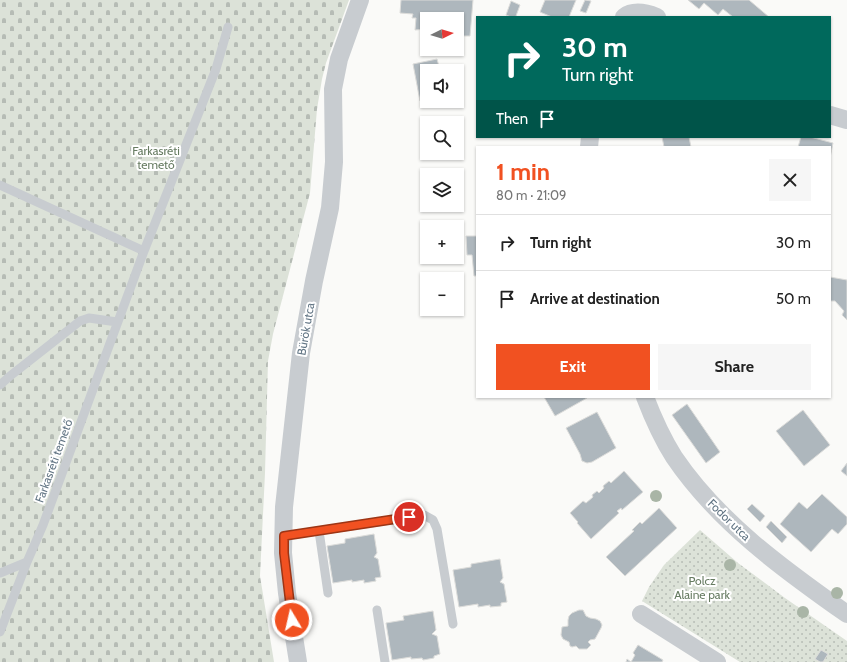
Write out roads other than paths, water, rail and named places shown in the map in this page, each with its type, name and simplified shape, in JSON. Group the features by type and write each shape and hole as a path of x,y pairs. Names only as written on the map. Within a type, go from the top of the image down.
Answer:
{"street":[{"name":"Bürök utca","path":"298,662 284,553 284,507 301,353 314,281 330,208 334,162 333,89 339,59 360,0"},
{"path":"625,16 636,13 646,13 654,16"},
{"path":"831,115 847,120"},
{"name":"Fodor utca","path":"645,398 664,440 674,457 703,495 766,554 847,614"},
{"path":"641,614 717,662"}],"lane":[{"name":"Farkasréti temető","path":"0,632 27,562 44,525 117,322 216,69 228,27"},
{"path":"0,185 144,251"},
{"path":"0,385 80,321 89,318 117,322"},
{"path":"284,536 424,515 433,520 437,529 453,624"},
{"path":"319,531 328,593"},
{"path":"0,573 27,562"},
{"path":"377,610 385,662"}],"park label":[{"name":"Polcz Alaine park","path":"702,588"}]}
